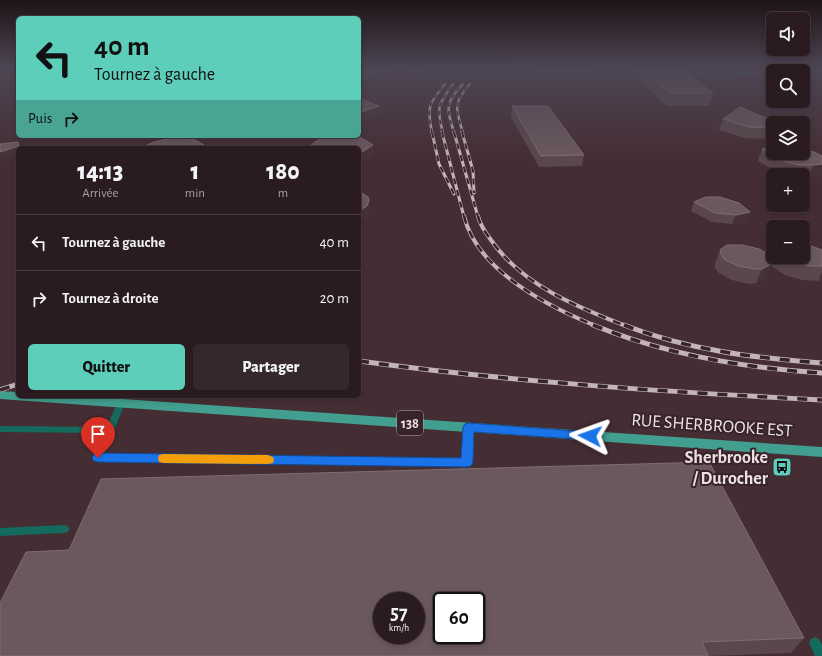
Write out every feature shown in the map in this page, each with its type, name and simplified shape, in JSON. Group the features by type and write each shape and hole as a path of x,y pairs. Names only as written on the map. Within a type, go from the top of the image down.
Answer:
{"main road":[{"name":"RUE SHERBROOKE EST","path":"0,395 16,396"},
{"name":"RUE SHERBROOKE EST","path":"45,398 822,452"}],"lane":[{"path":"121,403 98,458 467,462 469,427"},
{"path":"0,429 110,430"},
{"path":"0,532 64,529"},
{"path":"815,644 821,656"}],"shaded area":[{"path":"0,99 16,99 16,138 361,138 361,99 766,99 766,108 810,108 810,99 822,99 822,398 663,394 822,400 822,656 0,656"}],"building":[{"path":"361,99 379,106 361,112"},
{"path":"512,106 548,106 584,155 541,156"},
{"path":"740,107 766,118 766,128 749,127 723,119"},
{"path":"172,138 186,138 195,140 204,145 145,146 154,142"},
{"path":"321,138 361,138 373,145 361,153 361,146 310,146"},
{"path":"18,142 19,146 0,152 0,144"},
{"path":"810,151 822,156 822,164 798,165 782,160 810,160"},
{"path":"361,192 368,197 369,201 367,206 361,210"},
{"path":"706,197 720,197 739,203 750,212 736,215 715,213 694,202"},
{"path":"727,245 742,245 759,249 766,253 766,264 771,264 762,269 738,266 724,259 720,250"},
{"path":"810,246 822,250 822,266 808,266 802,264 810,264"},
{"path":"709,462 804,638 702,642 708,656 0,656 0,603 26,552 69,550 101,479"}],"railway":[{"path":"432,133 429,111 433,99"},
{"path":"443,99 439,112 443,133"},
{"path":"452,99 449,112 454,133"},
{"path":"459,99 457,112 463,133"},
{"path":"432,132 439,164 454,194"},
{"path":"442,132 464,217"},
{"path":"454,132 478,217"},
{"path":"462,132 473,171 474,193"},
{"path":"464,216 471,235 483,253 516,284 536,297 596,326"},
{"path":"478,216 485,231 504,256 518,270 534,282 570,302 626,326"},
{"path":"593,325 677,352 734,364 822,373"},
{"path":"624,325 672,341 722,352 822,363"},
{"path":"361,361 475,375 590,385 822,400"},
{"path":"0,390 16,385"}],"slow traffic":[{"path":"163,458 268,460"}],"place":[{"name":"Sherbrooke / Durocher","path":"782,467"}],"route":[{"path":"98,458 467,462 469,427 590,436"}]}
